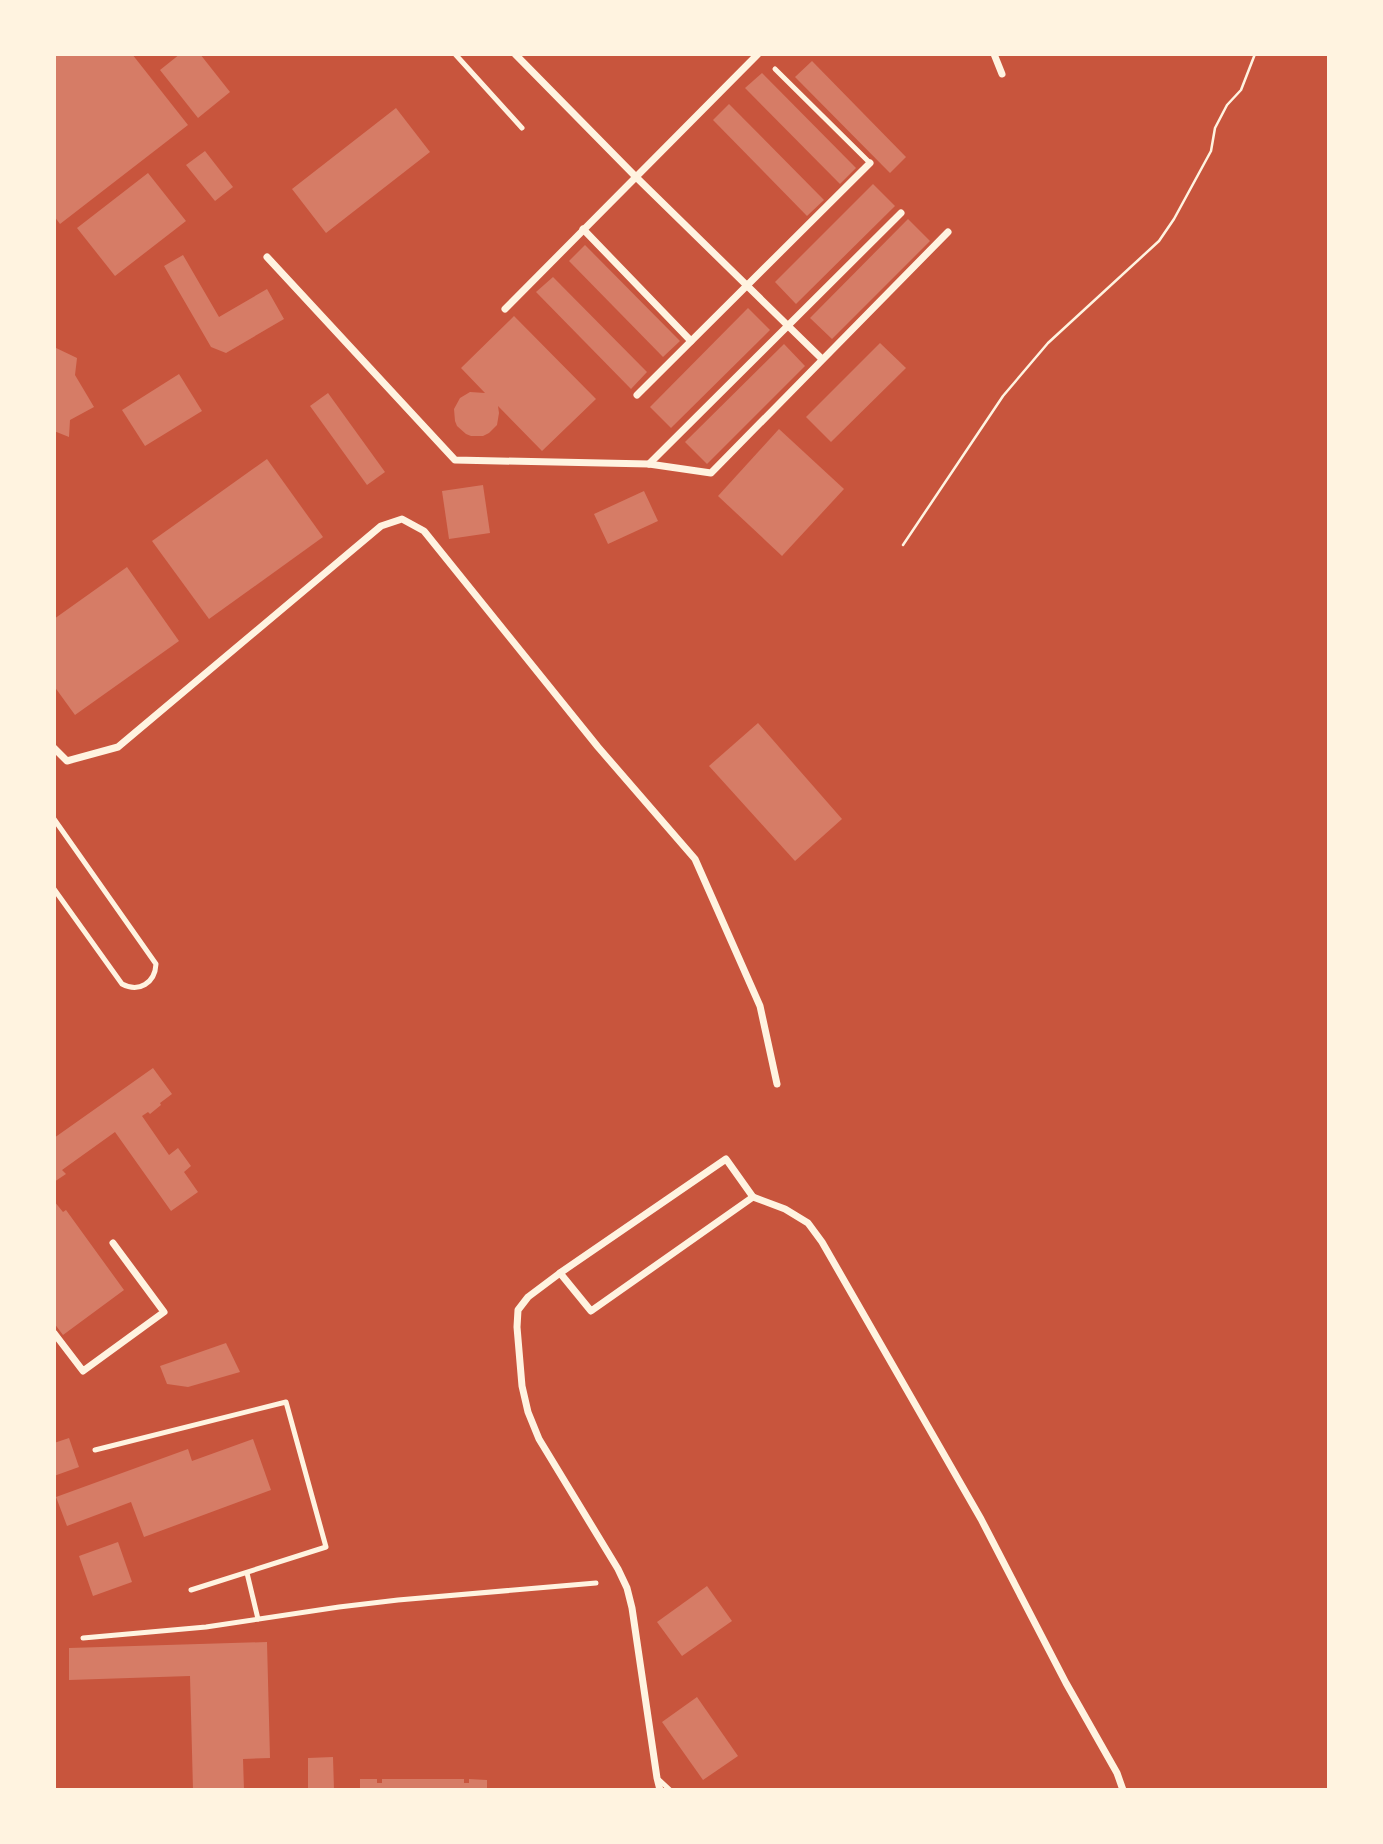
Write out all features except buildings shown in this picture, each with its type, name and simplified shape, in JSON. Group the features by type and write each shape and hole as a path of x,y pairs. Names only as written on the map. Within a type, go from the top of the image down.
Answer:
{"street":[{"path":"515,54 822,359"},
{"path":"505,309 758,54"},
{"path":"994,54 1002,74"},
{"path":"637,395 870,163"},
{"path":"649,464 901,213"},
{"path":"583,229 691,341"},
{"path":"267,257 455,460 649,464 711,472 948,232"},
{"path":"54,748 67,761 118,747 381,526 402,519 424,531 598,747 695,859 760,1006 777,1084"},
{"path":"660,1790 627,1588 539,1439 528,1412 522,1386 518,1310 528,1297 560,1273 726,1159 753,1197 785,1209 808,1223 822,1242 981,1519 1066,1684 1117,1773 1123,1790"},
{"path":"560,1273 592,1311 753,1197"},
{"path":"54,1333 83,1371 164,1312 113,1243"}],"lane":[{"path":"455,54 522,128"},
{"path":"775,69 870,163"},
{"path":"54,819 156,964 150,980 140,987 127,987 122,984 54,889"},
{"path":"95,1450 286,1402 326,1546 191,1590"},
{"path":"247,1573 258,1619"},
{"path":"83,1638 206,1627 339,1606 596,1583"},
{"path":"657,1778 670,1790"}],"path":[{"path":"903,545 1003,396 1048,343 1159,241 1211,151 1215,128 1227,105 1241,90 1255,54"}]}
